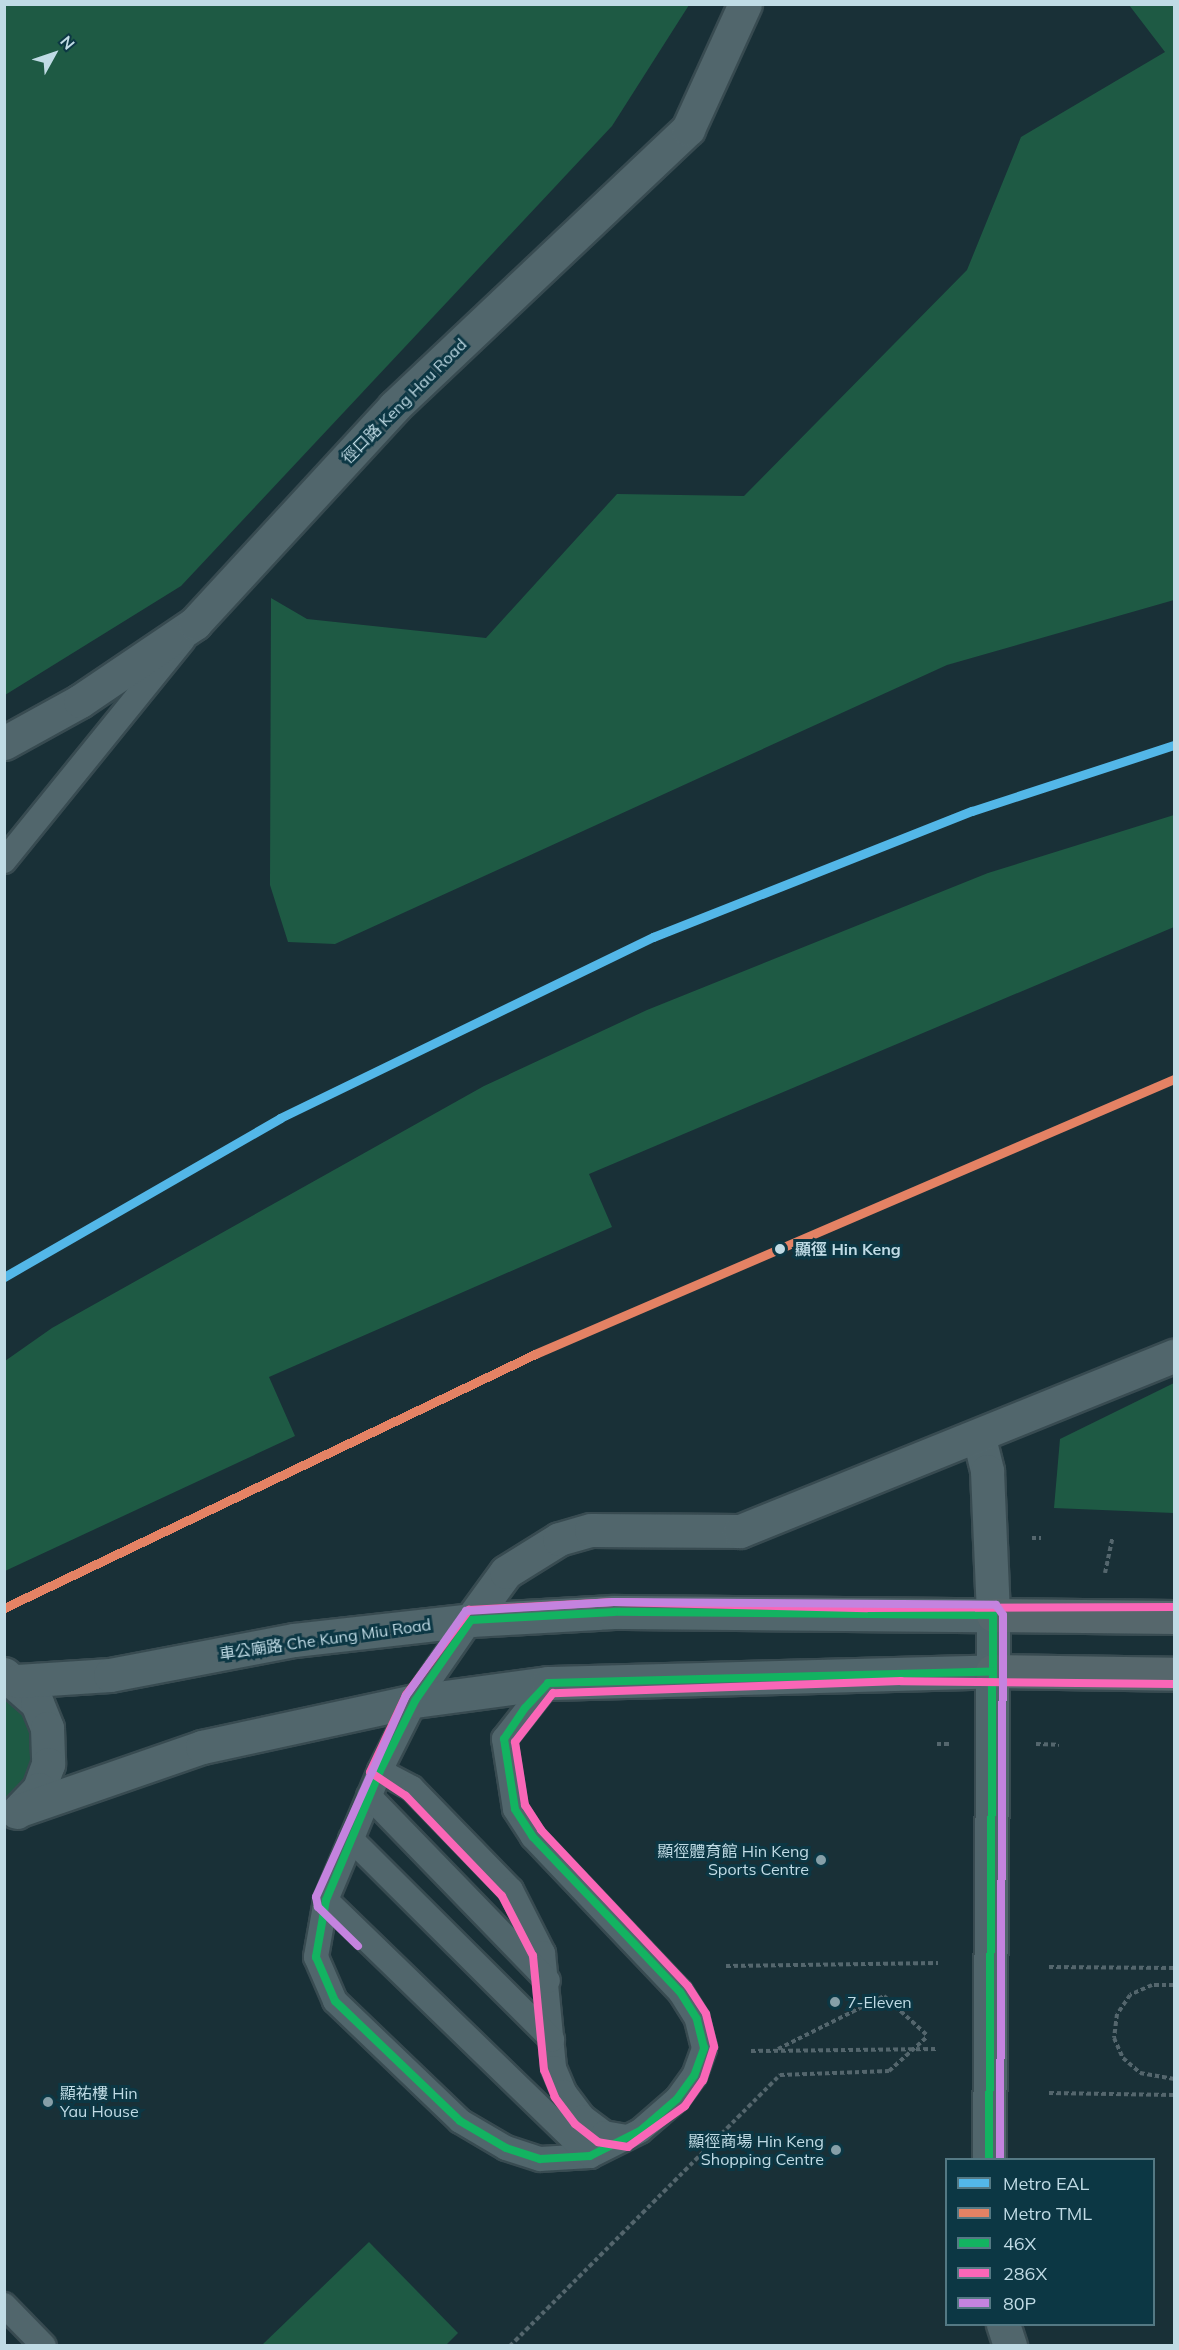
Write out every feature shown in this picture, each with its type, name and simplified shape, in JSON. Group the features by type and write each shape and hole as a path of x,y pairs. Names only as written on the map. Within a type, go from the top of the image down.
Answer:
{"main road":[{"name":"車公廟路 Che Kung Miu Road","path":"993,1616 1174,1617"},
{"path":"992,1671 1174,1674"}],"street":[{"name":"徑口路 Keng Hau Road","path":"4,743 80,702 206,612 394,407 688,129 745,4"},
{"path":"471,1620 506,1572 558,1539 591,1530 740,1531 979,1438 1174,1356"},
{"path":"979,1438 987,1471 993,1616 989,2158"},
{"name":"車公廟路 Che Kung Miu Road","path":"11,1678 110,1674 294,1640 471,1620 614,1612 993,1616"},
{"path":"12,1814 202,1747 415,1701 548,1683 992,1671"},
{"path":"11,1678 37,1703 48,1740 48,1764 39,1788 12,1814"},
{"path":"1004,2326 1010,2346"}],"lane":[{"path":"4,861 206,612"},
{"path":"471,1620 415,1701 380,1771 326,1900 316,1957 335,2001 460,2121 506,2148 540,2159 590,2156 627,2137 677,2099 694,2076 704,2048 697,2019 680,1992 533,1838 515,1809 504,1739 548,1683"},
{"path":"380,1771 412,1788 511,1890 531,1922 548,1981 552,2039 564,2092 583,2117 604,2133 627,2137"},
{"path":"369,1796 548,1981"},
{"path":"351,1839 552,2039"},
{"path":"326,1900 590,2156"},
{"path":"4,2305 44,2346"}],"path":[{"path":"1105,1573 1112,1539"},
{"path":"726,1966 938,1963"},
{"path":"1049,1967 1174,1968"},
{"path":"1174,1985 1152,1985 1130,1995 1117,2014 1114,2038 1123,2058 1140,2073 1174,2079"},
{"path":"510,2346 780,2075 889,2071 928,2036 884,1996 778,2049"},
{"path":"751,2051 936,2049"},
{"path":"1049,2093 1174,2095"}],"green space":[{"path":"5,4 689,5 612,126 181,586 5,695"},
{"path":"1129,5 1174,5 1174,600 947,665 335,944 288,942 270,885 271,598 307,619 486,638 617,494 744,496 967,270 1021,137 1165,52"},
{"path":"1174,815 1174,927 589,1174 612,1227 269,1377 295,1436 5,1571 5,1361 52,1328 484,1086 647,1010 988,873"},
{"path":"1174,1383 1174,1513 1054,1508 1060,1439"},
{"path":"4,1683 29,1705 35,1776 4,1808"},
{"path":"369,2242 458,2333 446,2345 262,2345"}],"metro line":[{"name":"EAL","path":"4,1277 280,1118 653,937 972,811 1174,745"},
{"name":"TML","path":"4,1608 535,1354 1174,1079"}],"transit line":[{"name":"286X","path":"1174,1607 867,1608 614,1602 469,1610 406,1695 370,1772 406,1796 502,1896 533,1956 544,2070 555,2097 575,2124 598,2142 628,2147 685,2106 703,2080 714,2047 706,2014 688,1986 541,1830 525,1805 515,1742 553,1693 901,1681 1174,1684"},
{"name":"80P","path":"358,1946 318,1907 316,1897 406,1696 466,1611 614,1602 996,1605 1003,1615 1000,2158"},
{"name":"46X","path":"989,2158 993,1615 614,1612 471,1620 415,1701 380,1771 326,1900 316,1957 335,2001 460,2121 506,2148 540,2159 590,2156 640,2131 677,2099 694,2076 704,2048 697,2019 680,1992 533,1837 515,1809 504,1739 525,1708 548,1683 992,1671"}],"place":[{"name":"顯徑 Hin Keng","path":"780,1249"},
{"name":"顯徑體育館 Hin Keng Sports Centre","path":"821,1860"},
{"name":"7-Eleven","path":"835,2002"},
{"name":"顯祐樓 Hin Yau House","path":"48,2102"},
{"name":"顯徑商場 Hin Keng Shopping Centre","path":"836,2150"}]}
